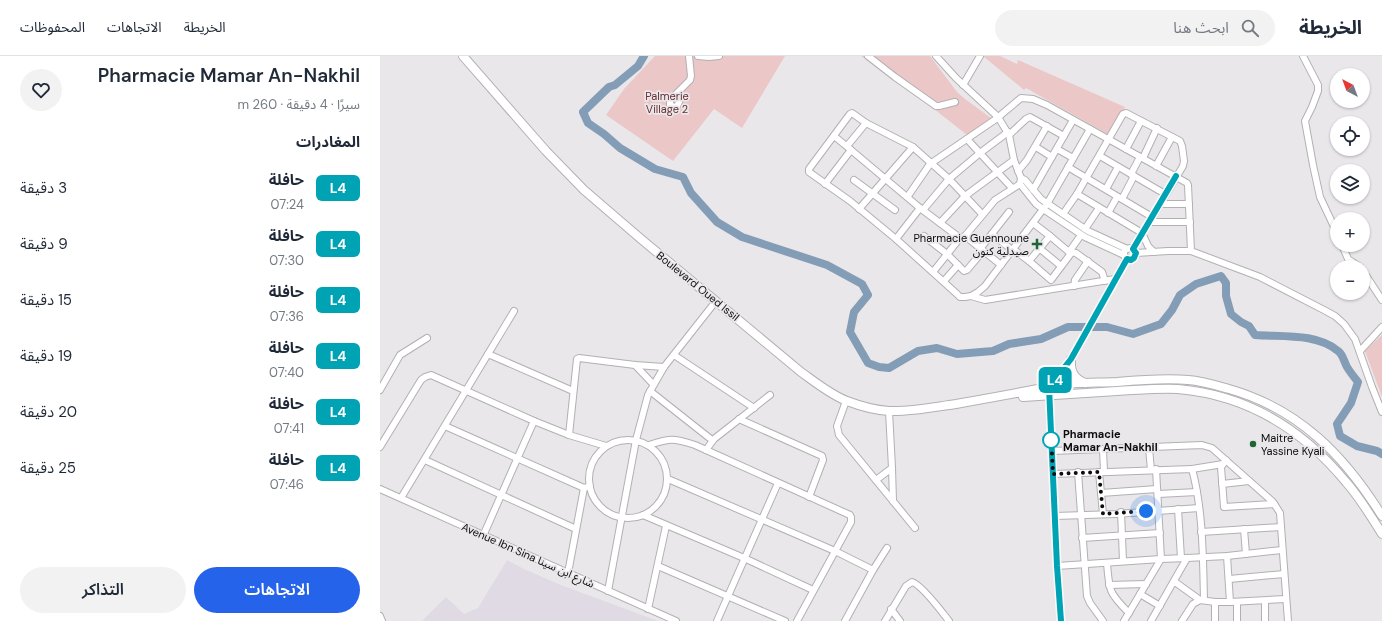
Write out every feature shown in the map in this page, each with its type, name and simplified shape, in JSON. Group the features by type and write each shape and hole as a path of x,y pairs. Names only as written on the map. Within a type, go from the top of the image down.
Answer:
{"main road":[{"name":"Boulevard Oued Issil","path":"463,56 546,151 584,190 801,372 826,390 846,401 889,411 937,407 1049,391 1178,389 1198,392 1246,405 1284,424 1315,448 1347,482 1364,504 1382,534"},
{"path":"1071,359 1070,367 1073,374 1080,381 1086,384"},
{"name":"Boulevard Oued Issil","path":"1049,391 1061,385 1159,379 1190,380 1211,384 1242,393 1265,402 1307,427 1324,442 1360,482 1382,516"}],"street":[{"path":"675,98 675,95 680,89 690,80 689,56"},
{"path":"698,56 719,56"},
{"path":"868,56 894,77 936,106 955,102"},
{"path":"936,56 963,85 998,117 1008,134 1020,181 1036,204 1081,235 1129,253 1191,251 1260,278 1335,316 1355,339 1382,412"},
{"path":"963,85 980,56"},
{"path":"1303,56 1319,88 1312,108 1305,121 1317,186 1322,203 1330,219"},
{"path":"908,196 930,164 998,117 1021,98 1025,97 1040,101 1176,176 1188,185 1191,251"},
{"path":"982,214 949,179 930,164 913,147 866,123 851,113 809,169 809,172 896,239 960,297 965,297 971,296 982,290 1013,250 1047,204 1090,129"},
{"path":"1061,621 1049,391 1076,351 1129,253 1183,166 1184,161 1181,143 1157,128 1124,113 1087,178 1063,214"},
{"path":"896,239 949,179 980,153 1008,134 1026,119 1030,117 1064,136"},
{"path":"1033,190 1073,120"},
{"path":"1126,149 1141,121"},
{"path":"825,184 866,123"},
{"path":"1018,171 1028,160 1047,126"},
{"path":"1108,213 1120,198 1157,128"},
{"path":"834,136 908,196 921,209 982,250 1001,265"},
{"path":"1156,166 1172,137"},
{"path":"967,139 1012,188"},
{"path":"859,209 913,147"},
{"path":"1036,147 1052,157"},
{"path":"1057,149 1073,158"},
{"path":"1100,156 1165,194"},
{"path":"940,223 965,196 1014,160"},
{"path":"1068,167 1120,198 1150,220 1190,222"},
{"path":"1106,189 1118,167"},
{"path":"854,180 895,210"},
{"path":"933,272 995,200 1020,181 1026,180 1033,190 1047,204 1085,229 1129,253"},
{"path":"1077,194 1142,233 1148,246 1154,252"},
{"path":"1160,204 1189,204"},
{"path":"1085,229 1099,208"},
{"path":"924,236 947,254 964,271 982,250 1009,212"},
{"path":"1033,223 1071,252 1102,272 1105,281"},
{"path":"992,234 1052,279"},
{"path":"1054,289 1052,279 1081,235"},
{"path":"1029,261 1050,236"},
{"path":"1039,248 1061,266"},
{"path":"1074,286 1075,280 1088,262"},
{"path":"944,281 958,265"},
{"path":"971,296 985,300 1115,279"},
{"path":"1370,282 1382,300"},
{"path":"608,591 636,440 650,391 664,367 716,301"},
{"path":"401,498 514,311"},
{"path":"1360,351 1382,327"},
{"path":"380,390 400,354 427,338"},
{"path":"488,354 573,391"},
{"path":"674,355 754,408"},
{"path":"569,435 576,362 578,359 664,367"},
{"path":"635,365 653,384"},
{"path":"380,447 421,380 425,377 435,376 534,421 569,435 606,446"},
{"path":"650,391 712,440"},
{"path":"706,450 712,440 770,395"},
{"path":"846,401 837,426 837,432 915,528"},
{"path":"889,411 893,501"},
{"path":"739,419 822,456 823,460 809,497"},
{"path":"483,536 534,421"},
{"path":"445,426 587,487 601,507 610,514 622,518 632,518 643,515 653,509 661,501 666,490 668,479 666,466 659,454 649,445 636,440 619,440 606,446 600,451 592,464 590,471 587,487 576,529 568,573"},
{"path":"649,445 670,439 678,439 706,450 844,512 851,517 851,522 836,551 797,621"},
{"path":"1052,451 1206,446 1214,450 1224,462 1249,481 1274,504 1280,513 1288,621"},
{"path":"1124,621 1161,559 1158,491 1149,448"},
{"path":"1103,450 1101,472 1103,514"},
{"path":"425,460 576,529"},
{"path":"1053,474 1192,469 1224,462"},
{"path":"1224,462 1222,467 1224,507 1274,504"},
{"path":"876,480 892,468"},
{"path":"1192,469 1197,492 1203,557 1202,600"},
{"path":"1078,472 1087,596 1090,603 1103,621"},
{"path":"668,479 836,551 872,570"},
{"path":"1222,484 1249,481"},
{"path":"717,621 778,483"},
{"name":"Avenue Ibn Sina شارع ابن سينا","path":"380,489 676,621"},
{"path":"1101,493 1158,491 1197,492"},
{"path":"1055,516 1199,508"},
{"path":"1151,621 1175,582 1184,558 1178,509"},
{"path":"1121,512 1123,561"},
{"path":"643,515 744,558 813,590"},
{"path":"648,609 666,526"},
{"path":"1201,532 1281,527"},
{"path":"1244,529 1246,554"},
{"path":"1082,538 1160,533"},
{"path":"845,621 872,570 887,548"},
{"path":"1057,566 1227,556 1282,550"},
{"path":"1227,556 1229,579 1237,621"},
{"path":"1107,563 1109,585 1113,596 1129,613"},
{"path":"658,566 785,621"},
{"path":"1229,579 1284,574"},
{"path":"885,621 906,586 912,582 916,583 949,621"},
{"path":"1175,582 1202,600 1215,602 1286,599"},
{"path":"1109,585 1146,584"},
{"path":"1140,594 1160,606"},
{"path":"1182,621 1193,604 1202,600"},
{"path":"1265,601 1265,621"},
{"path":"1215,602 1215,621"},
{"path":"891,609 900,621"},
{"path":"380,616 382,621"}],"shaded area":[{"path":"507,560 561,585 658,621 422,621 446,597 464,614 478,608"}],"green space":[{"name":"Palmerie Village 2","path":"655,56 785,56 742,128 714,109 673,161 606,115 624,89"},
{"path":"861,56 930,56 957,92 991,118 967,135 905,86"},
{"path":"983,56 1000,56 1017,64 1018,60 1125,107 1111,136 1026,88 1024,90"},
{"path":"1382,335 1382,397 1365,351"}],"waterway":[{"path":"644,56 638,66 615,85 609,87 583,112 588,123 620,148 655,169 683,177 691,193 717,222 742,237 827,265 862,284 868,295 854,312 850,332 868,363 879,367 889,368 918,351 937,348 957,354 993,351 1009,344 1041,339 1068,327 1107,327 1133,334 1161,324 1172,310 1180,295 1196,284 1221,276 1226,283 1226,296 1231,314 1249,326 1255,335 1288,336 1310,339 1330,345 1340,352 1347,367 1358,382 1351,403 1337,424 1340,436 1357,446 1377,451 1382,454"}],"bus line":[{"name":"L4","path":"1061,621 1049,387 1071,359 1127,259 1131,260 1134,258 1136,253 1133,249 1176,176"}],"place":[{"name":"Pharmacie Guennoune صيدلية كنون","path":"1037,244"},
{"name":"Pharmacie Mamar An-Nakhil","path":"1051,440"},
{"name":"Maitre Yassine Kyali","path":"1253,444"}],"route":[{"path":"1051,440 1051,436 1053,474 1099,472 1103,514 1146,511"}]}
